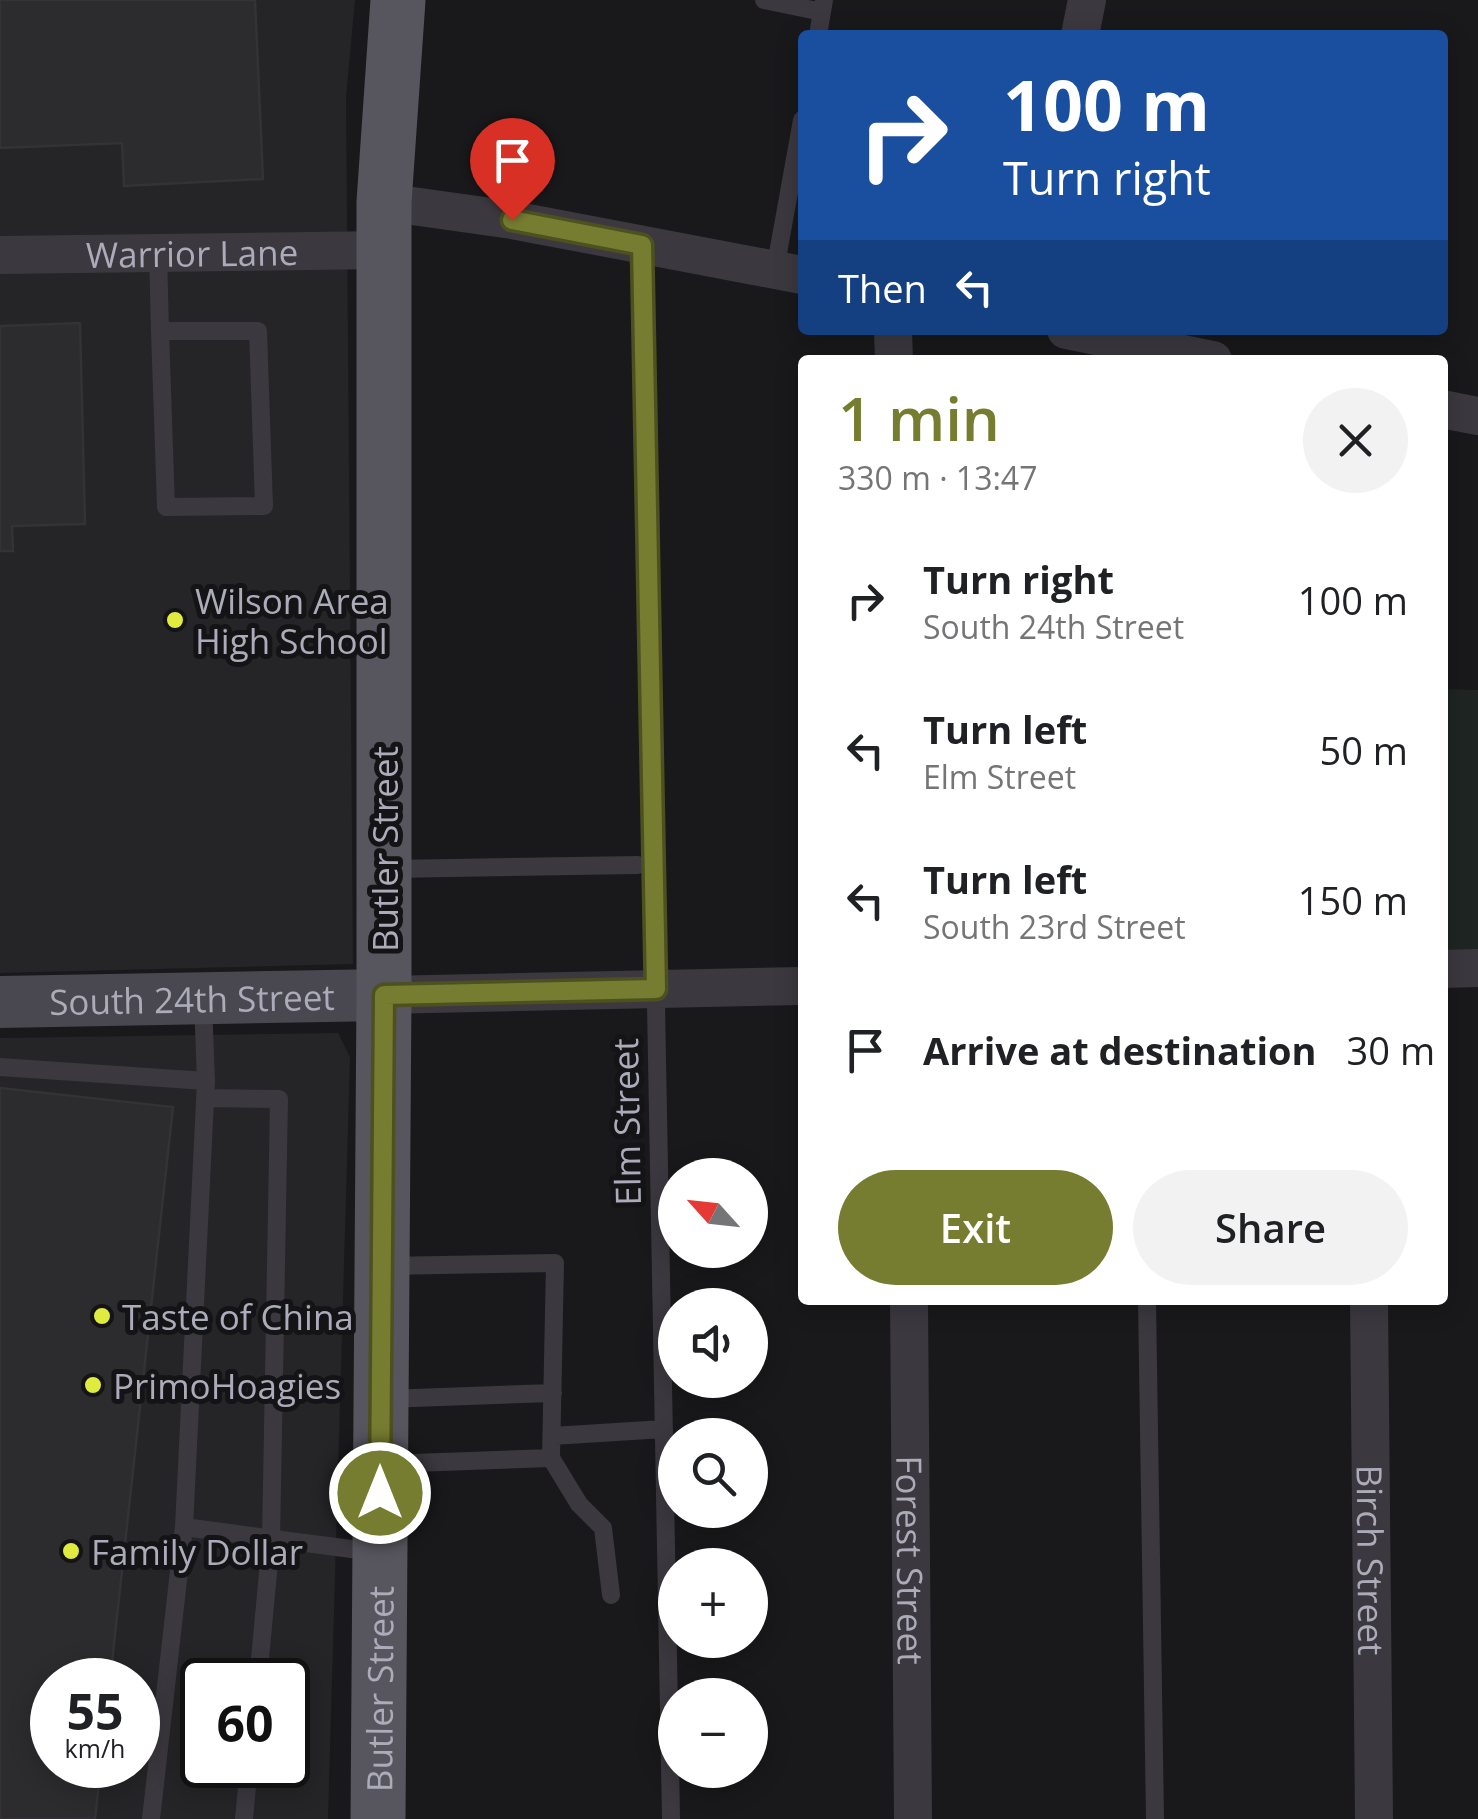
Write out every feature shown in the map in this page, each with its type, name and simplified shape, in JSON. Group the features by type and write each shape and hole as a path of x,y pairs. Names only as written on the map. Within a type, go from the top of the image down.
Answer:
{"main road":[{"name":"Butler Street","path":"378,1819 384,226 398,0"}],"street":[{"path":"1081,30 1087,0"},
{"name":"Warrior Lane","path":"0,255 158,253 384,226 512,220 789,273"},
{"path":"1081,335 1130,351 1167,355"},
{"path":"1448,410 1478,416"},
{"path":"1448,969 1478,968"},
{"name":"South 24th Street","path":"0,1002 798,986"},
{"name":"Forest Street","path":"909,1305 912,1819"},
{"name":"Birch Street","path":"1369,1305 1374,1819"}],"lane":[{"path":"764,0 824,6"},
{"path":"789,273 798,167"},
{"name":"Elm Street","path":"642,245 664,1418"},
{"path":"158,253 160,332 166,508 264,506 258,331 160,332"},
{"path":"384,869 638,866"},
{"path":"151,1819 184,1527 206,1090 203,998"},
{"path":"0,1067 279,1099 271,1540 260,1658"},
{"path":"382,1266 555,1263 551,1458 579,1504 603,1528 611,1594"},
{"path":"1147,1305 1155,1819"},
{"path":"381,1399 552,1393"},
{"path":"552,1436 658,1429"},
{"path":"380,1464 551,1458"},
{"path":"184,1527 380,1552"},
{"name":"Elm Street","path":"666,1528 671,1819"},
{"path":"244,1819 247,1788"}],"shaded area":[{"name":"Wilson Area High School","path":"0,0 355,0 346,97 353,964 0,973"},
{"path":"1448,689 1478,690 1478,968 1448,969"},
{"path":"338,1033 350,1057 328,1819 0,1819 0,1038"}],"building":[{"path":"0,0 255,0 263,179 124,186 122,143 0,148"},
{"path":"80,323 85,524 12,526 13,551 0,551 0,326"},
{"path":"0,1088 173,1107 112,1658 30,1658 30,1788 98,1788 95,1819 0,1819"}],"place":[{"name":"Wilson Area High School","path":"175,620"},
{"name":"Taste of China","path":"102,1316"},
{"name":"PrimoHoagies","path":"93,1385"},
{"name":"Family Dollar","path":"71,1551"}],"route":[{"path":"380,1493 384,995 656,989 642,245 512,220"}]}
